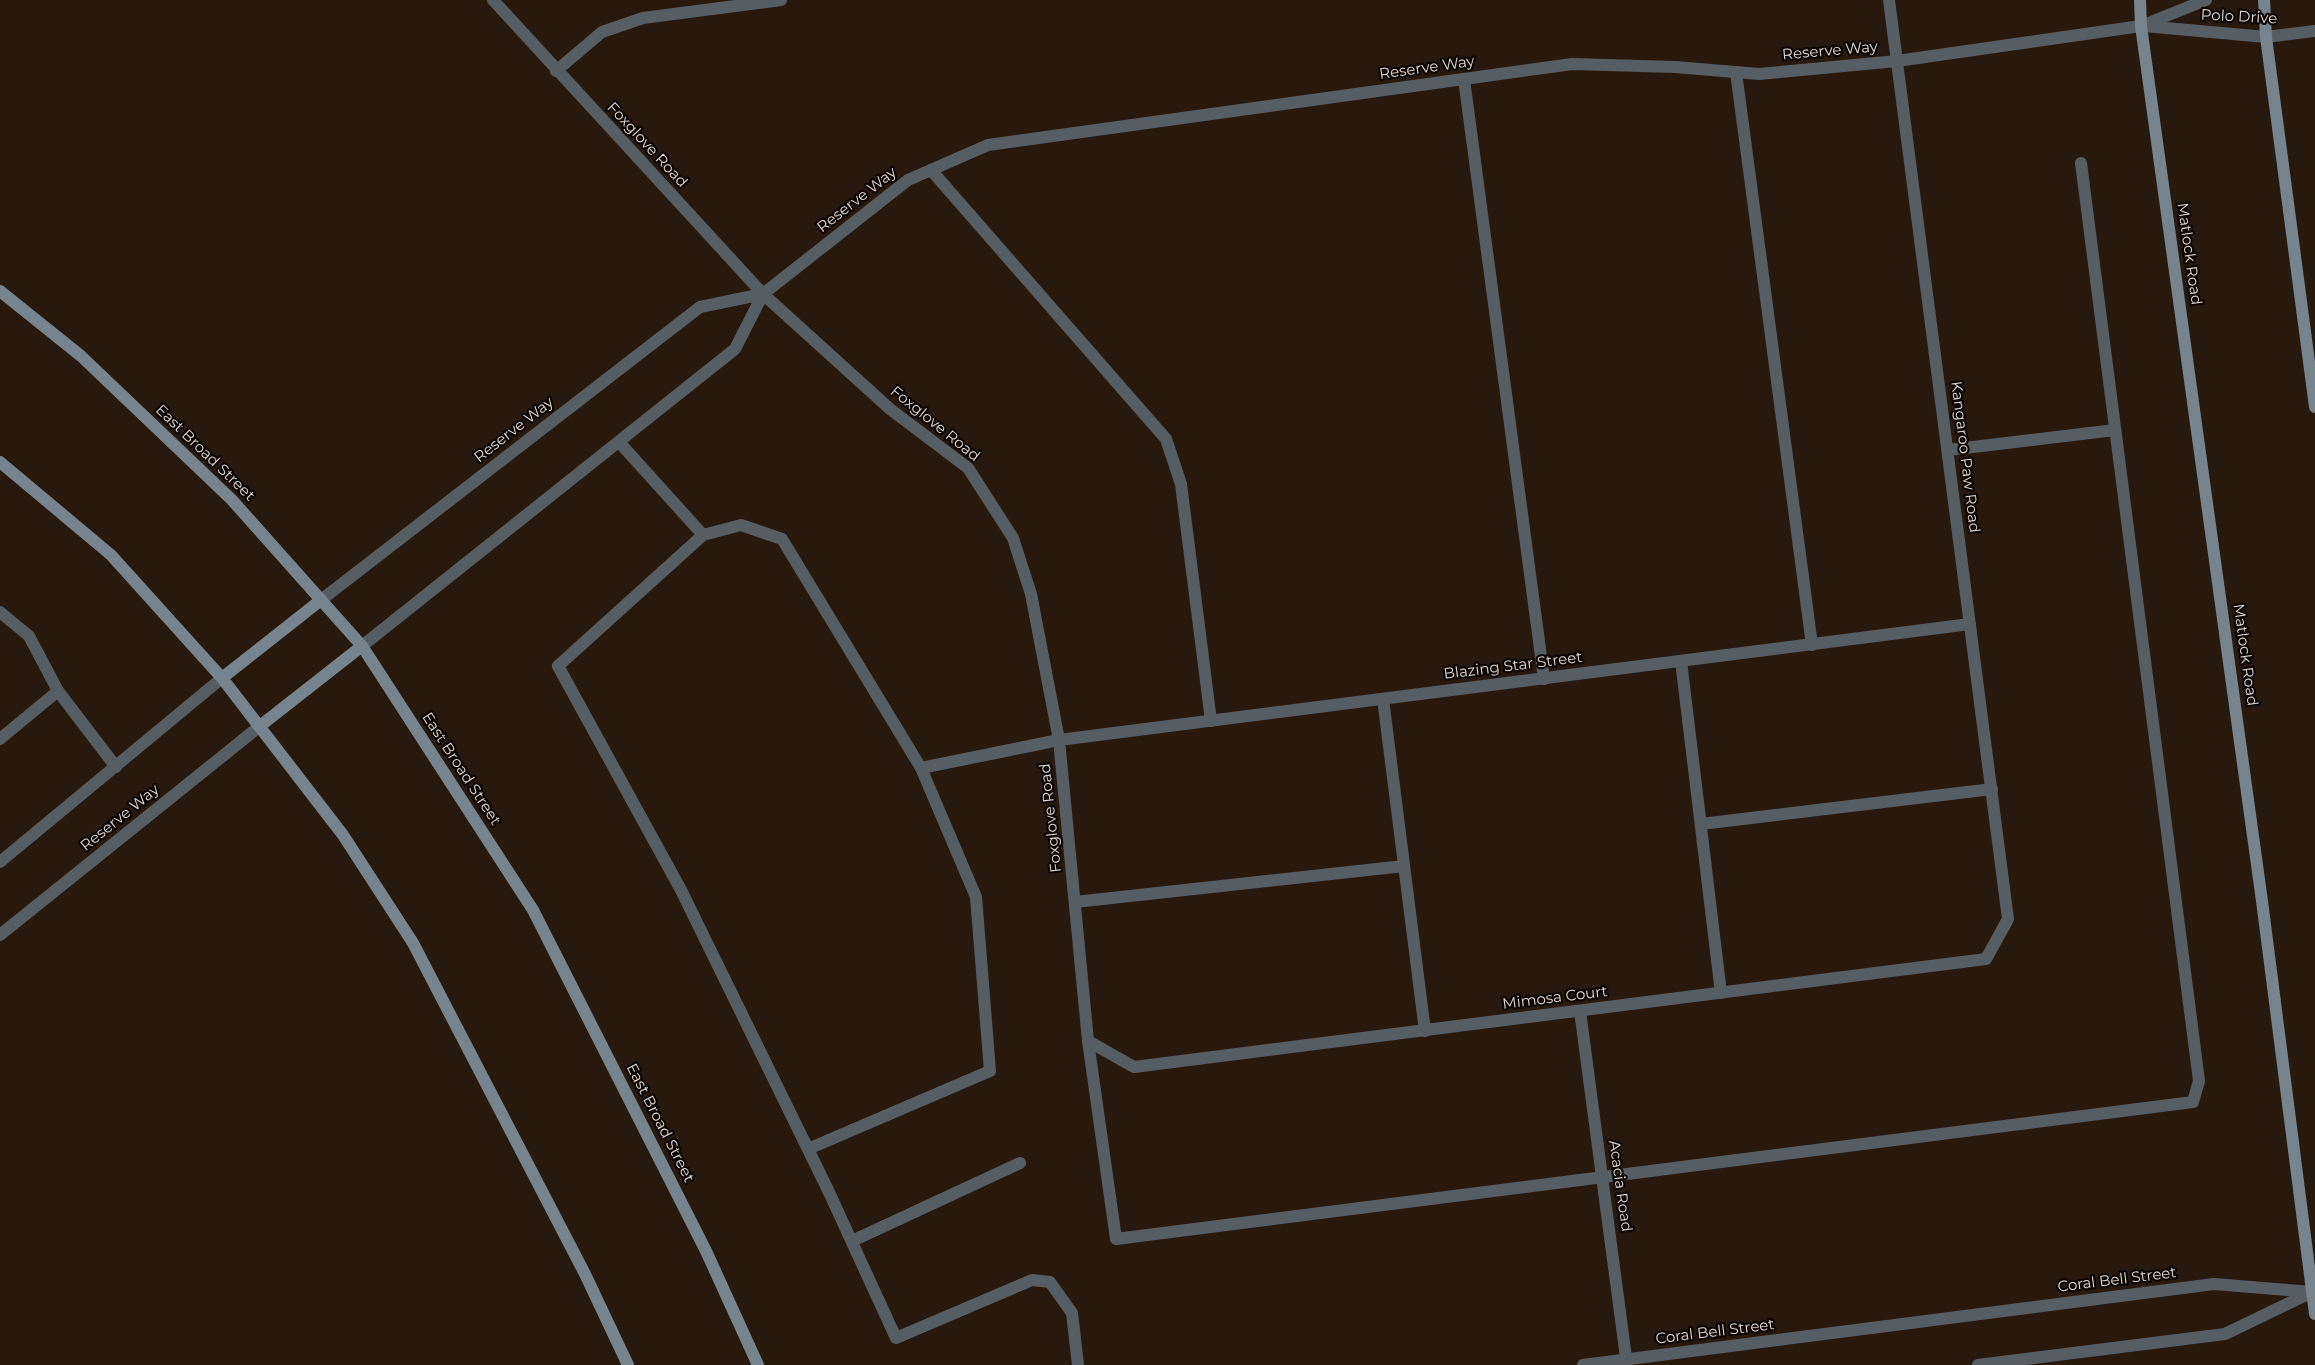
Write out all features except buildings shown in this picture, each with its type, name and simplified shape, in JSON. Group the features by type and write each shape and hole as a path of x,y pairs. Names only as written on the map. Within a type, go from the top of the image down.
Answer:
{"main road":[{"name":"Matlock Road","path":"2140,0 2141,26 2262,901 2314,1291 2315,1314"},
{"path":"2264,0 2266,38 2315,407"},
{"name":"East Broad Street","path":"0,291 82,356 232,500 362,646 533,910 702,1242 758,1365"},
{"path":"0,462 110,555 222,678 343,835 413,943 585,1274 628,1365"},
{"path":"222,678 321,600"},
{"path":"260,726 362,646"}],"street":[{"name":"Foxglove Road","path":"493,0 556,71 763,294 890,409 968,468 1013,538 1031,594 1059,740 1088,1041 1116,1239 1602,1177"},
{"path":"556,71 602,32 643,18 780,0"},
{"name":"Kangaroo Paw Road","path":"1889,0 2008,919"},
{"name":"Polo Drive","path":"2141,26 2206,0"},
{"name":"Reserve Way","path":"362,646 735,349 763,294 908,180 988,145 1572,64 1675,67 1759,74 1897,61 2141,26"},
{"name":"Polo Drive","path":"2141,26 2266,38 2315,31"},
{"path":"1736,72 1812,645"},
{"path":"1464,79 1544,679"},
{"path":"1602,1177 2193,1102 2199,1081 2082,163"},
{"path":"931,170 1166,439 1181,484 1211,721"},
{"name":"Reserve Way","path":"321,600 700,307 763,294"},
{"path":"1948,450 2115,430"},
{"path":"619,442 703,535"},
{"path":"808,1149 990,1071 976,897 921,768 782,539 741,525 703,535 558,666 681,890 808,1149 896,1338 1032,1280 1050,1282 1072,1313 1078,1365"},
{"path":"0,612 29,636 58,691 116,767"},
{"name":"Blazing Star Street","path":"921,768 1059,740 1970,624"},
{"path":"1681,661 1721,993"},
{"path":"0,862 222,678"},
{"path":"0,739 58,691"},
{"path":"1383,699 1425,1031"},
{"name":"Reserve Way","path":"0,935 260,726"},
{"path":"1701,824 1992,789"},
{"path":"1075,902 1404,866"},
{"name":"Mimosa Court","path":"1088,1041 1134,1067 1986,960 2008,919"},
{"name":"Acacia Road","path":"1580,1011 1627,1363"},
{"path":"852,1241 1020,1163"},
{"name":"Coral Bell Street","path":"1583,1365 1627,1363 2214,1284 2314,1291"},
{"path":"1978,1365 2225,1334 2314,1291"}]}
